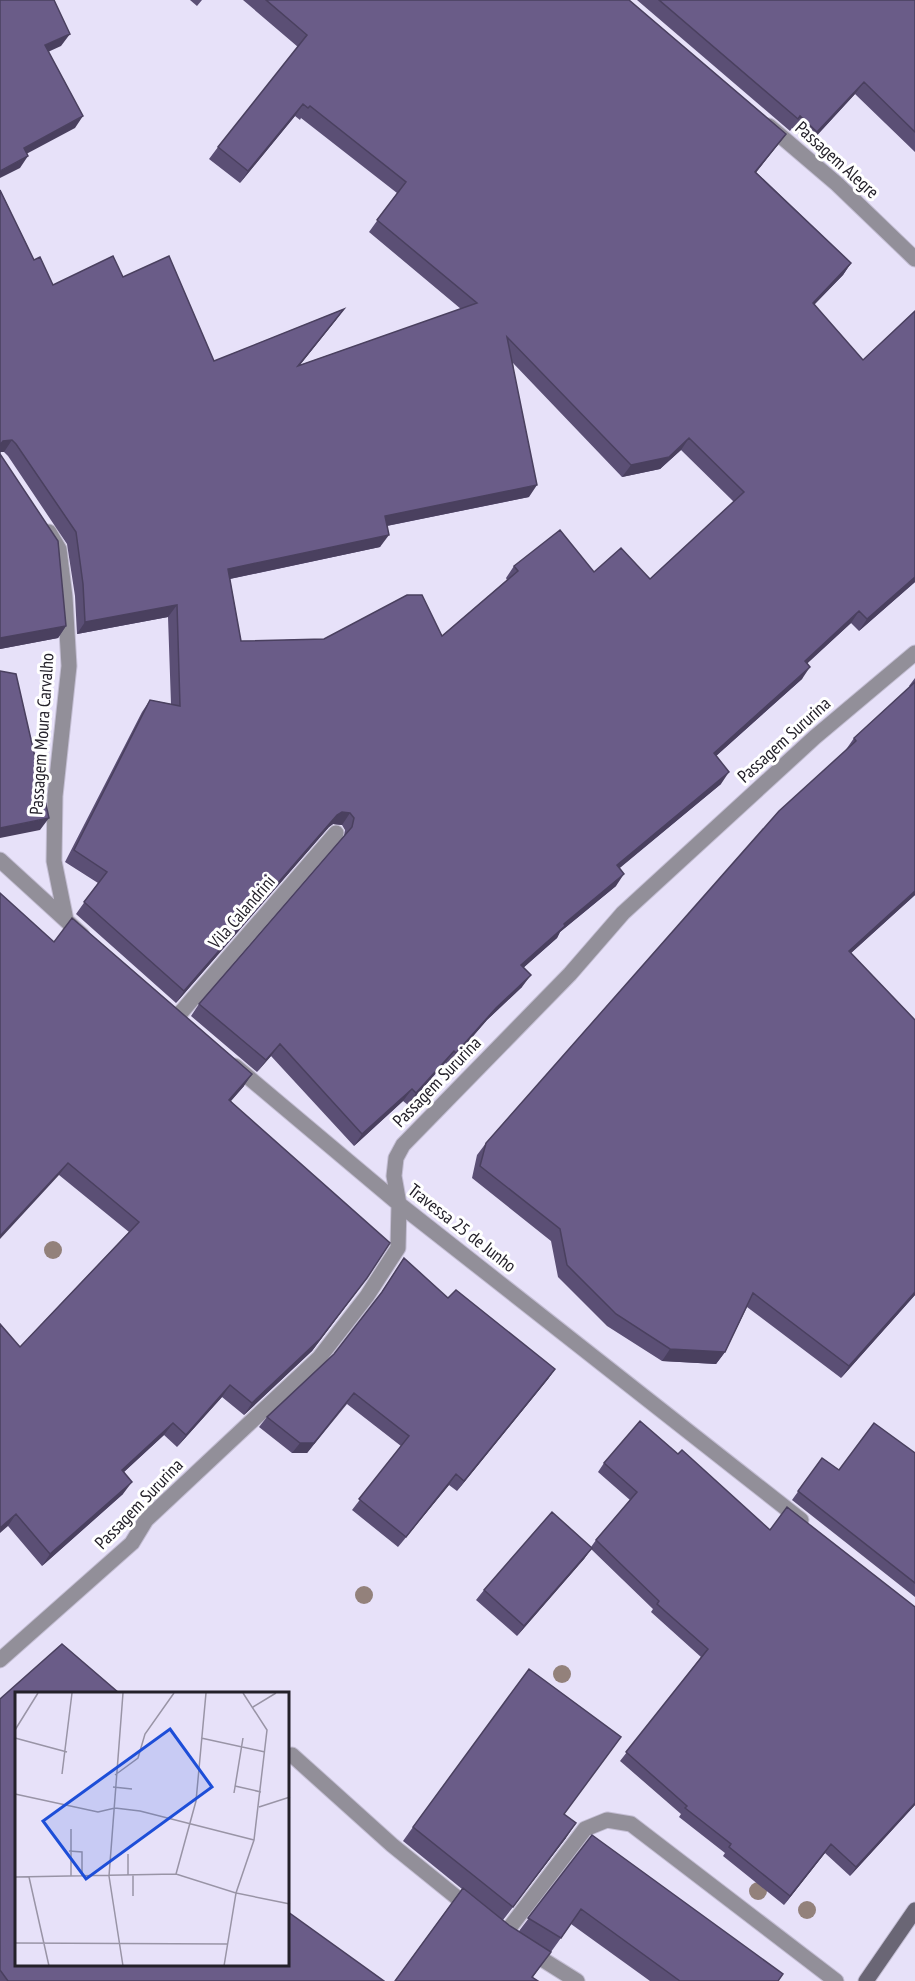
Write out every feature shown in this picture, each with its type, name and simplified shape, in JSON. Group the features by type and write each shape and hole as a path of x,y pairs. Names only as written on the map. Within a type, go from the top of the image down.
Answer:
{"main road":[{"path":"866,1981 915,1910"}],"street":[{"name":"Passagem Alegre","path":"756,115 837,184 915,259"},
{"name":"Passagem Moura Carvalho","path":"43,523 59,549 65,597 69,666 55,796 54,861 66,920"},
{"name":"Passagem Sururina","path":"0,1660 132,1543 146,1520 319,1358 367,1296 398,1248 399,1204 394,1176 396,1158 403,1145 570,974 623,913 815,737 915,653"},
{"name":"Vila Calandrini","path":"177,1017 336,833"},
{"path":"0,860 92,942"},
{"name":"Travessa 25 de Junho","path":"222,1055 399,1204 812,1528"},
{"path":"292,1755 392,1845 495,1928 577,1981"},
{"path":"495,1928 585,1829 607,1820 631,1824 836,1981"}],"building":[{"path":"0,0 54,0 70,34 45,45 83,116 24,148 28,156 0,171"},
{"path":"266,0 629,0 786,134 755,172 851,263 813,303 863,360 915,311 915,577 867,619 859,611 805,661 810,667 714,753 729,772 617,865 624,874 564,924 565,926 521,965 531,975 496,1008 456,1053 454,1051 416,1093 412,1089 362,1134 280,1044 266,1060 199,1004 352,827 354,818 350,813 342,812 337,815 184,991 84,902 107,872 74,850 150,700 180,706 177,605 85,622 76,532 16,444 12,440 3,441 0,445 0,190 34,260 40,257 53,285 113,256 123,277 169,256 214,361 344,309 298,366 477,303 377,220 406,182 310,106 308,108 303,104 248,171 218,147 307,35","holes":["507,337 631,465 669,457 689,438 744,492 650,579 621,548 594,572 560,530 514,566 518,571 442,636 422,595 407,595 324,639 241,641 228,569 389,535 385,516 537,485"]},
{"path":"659,0 915,0 915,132 864,82 817,132 800,116 798,119"},
{"path":"0,454 58,541 66,626 0,638"},
{"path":"0,671 16,674 49,818 0,828"},
{"path":"915,682 915,891 849,951 915,1020 915,1292 849,1366 753,1293 725,1352 670,1349 616,1314 567,1265 560,1229 480,1166 486,1143 779,811 856,741 854,738"},
{"path":"0,893 54,942 72,918 252,1074 229,1100 390,1243 367,1278 320,1339 252,1403 230,1385 186,1435 173,1423 122,1470 132,1482 50,1554 16,1514 0,1528 0,1324 20,1347 139,1222 68,1163 0,1236"},
{"path":"404,1258 448,1298 456,1290 555,1369 464,1481 456,1474 406,1537 359,1499 409,1436 354,1393 314,1443 300,1443 267,1417 334,1354 382,1292"},
{"path":"640,1421 678,1454 682,1450 770,1530 787,1507 915,1607 915,1803 856,1867 831,1844 790,1896 729,1847 731,1844 685,1808 687,1806 626,1752 708,1649 657,1604 659,1601 596,1540 637,1492 604,1463"},
{"path":"874,1423 915,1453 915,1583 798,1491 822,1458 839,1470"},
{"path":"552,1512 592,1548 524,1626 484,1590"},
{"path":"62,1644 118,1692 15,1692 15,1966 290,1966 290,1913 384,1981 8,1981 0,1970 0,1699"},
{"path":"529,1669 621,1737 564,1814 576,1823 513,1907 413,1827"},
{"path":"592,1835 783,1974 778,1981 680,1981 581,1909 561,1938 528,1918"},
{"path":"463,1888 510,1926 551,1952 532,1977 538,1981 395,1981"}]}
